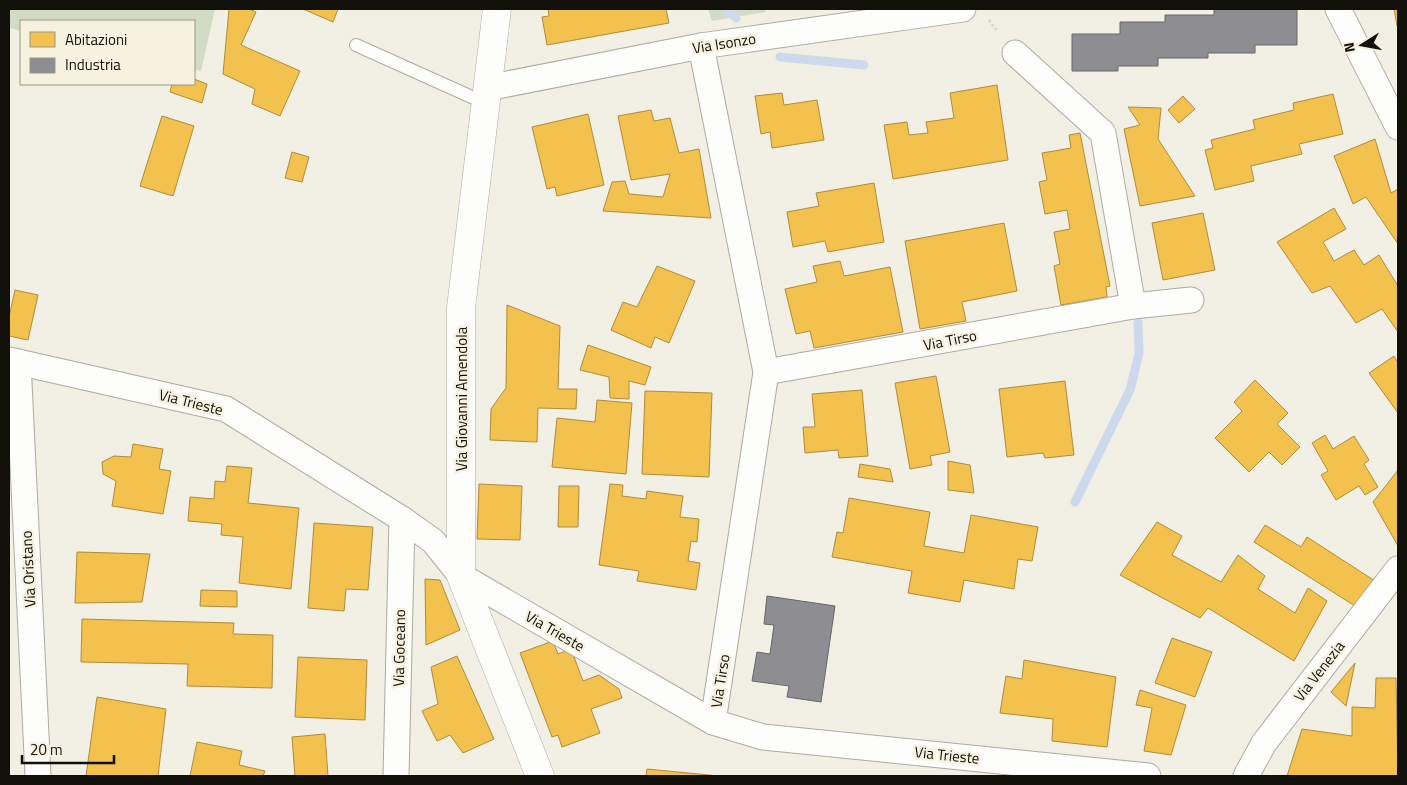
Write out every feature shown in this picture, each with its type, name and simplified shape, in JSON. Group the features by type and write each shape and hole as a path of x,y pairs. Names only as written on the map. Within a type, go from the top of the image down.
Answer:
{"street":[{"name":"Via Giovanni Amendola","path":"497,9 461,308 461,576 540,776"},
{"name":"Via Isonzo","path":"486,96 701,46 963,9"},
{"path":"1338,9 1398,127"},
{"name":"Via Tirso","path":"701,46 766,372 713,722"},
{"path":"1015,53 1104,133 1133,306"},
{"name":"Via Tirso","path":"766,372 1133,306 1191,300"},
{"name":"Via Trieste","path":"13,361 226,409 402,519 433,542 461,576 713,722 763,737 1033,770 1148,776"},
{"name":"Via Oristano","path":"13,361 38,776"},
{"name":"Via Goceano","path":"396,776 402,519"},
{"name":"Via Venezia","path":"1246,776 1264,743 1398,570"}],"lane":[{"path":"356,45 486,96"}],"green space":[{"path":"9,9 215,9 201,71 195,69 195,20 20,20 20,31 9,28"},
{"path":"708,9 765,9 766,12 712,21"}],"building: Abitazioni":[{"path":"229,9 249,9 256,12 241,45 300,71 280,116 252,104 255,89 223,74"},
{"path":"303,9 338,9 333,22"},
{"path":"548,9 666,9 669,23 547,45 542,17 549,16"},
{"path":"1394,9 1398,9 1398,26 1397,26"},
{"path":"195,79 207,84 202,103 170,92 172,85 195,85"},
{"path":"997,85 1008,160 893,179 884,125 907,122 909,135 928,133 926,122 954,118 950,93"},
{"path":"782,93 784,105 817,100 824,140 772,148 770,132 761,134 755,96"},
{"path":"1333,94 1343,134 1299,144 1302,154 1251,166 1254,181 1215,190 1205,150 1213,148 1211,140 1255,129 1253,120 1294,110 1293,103"},
{"path":"1183,96 1195,109 1179,123 1168,110"},
{"path":"1128,107 1161,108 1158,139 1195,196 1140,206 1124,129 1140,125"},
{"path":"651,110 654,121 670,118 679,153 699,149 711,218 603,211 612,182 625,181 629,194 663,197 670,174 631,180 618,116"},
{"path":"588,114 604,185 557,196 555,187 547,189 532,127"},
{"path":"162,116 194,126 173,196 140,186"},
{"path":"1080,133 1110,286 1106,287 1107,297 1061,305 1054,266 1060,264 1054,232 1070,229 1067,210 1045,214 1039,182 1047,180 1042,153 1071,148 1069,135"},
{"path":"1375,139 1391,193 1398,189 1398,244 1366,197 1353,204 1334,156"},
{"path":"292,152 309,157 302,182 285,178"},
{"path":"874,183 884,242 828,252 825,241 793,247 787,212 819,206 816,193"},
{"path":"1334,208 1346,229 1323,242 1334,261 1354,250 1364,265 1379,255 1398,286 1398,332 1382,309 1356,323 1330,286 1312,293 1277,242"},
{"path":"1203,213 1215,270 1163,280 1152,223"},
{"path":"1004,223 1017,291 962,302 966,321 920,329 905,241"},
{"path":"840,261 844,276 890,267 903,332 814,348 810,331 796,334 785,289 817,282 813,266"},
{"path":"657,266 695,281 669,343 655,337 651,348 611,330 623,302 637,307"},
{"path":"15,290 38,295 28,340 9,336 9,317"},
{"path":"507,305 560,326 558,389 577,389 576,409 538,408 537,442 490,440 491,409 506,388"},
{"path":"588,345 651,367 645,385 629,381 629,399 610,398 609,377 580,370"},
{"path":"1394,356 1398,363 1398,413 1369,373"},
{"path":"936,376 950,452 930,456 932,465 910,469 895,383"},
{"path":"1255,380 1288,413 1277,424 1300,447 1282,465 1269,452 1249,472 1215,438 1242,411 1234,402"},
{"path":"1065,381 1074,455 1045,458 1043,453 1007,457 999,389"},
{"path":"862,390 868,456 839,458 838,450 805,453 803,427 815,427 812,394"},
{"path":"645,391 712,393 709,477 642,474"},
{"path":"597,400 632,403 626,474 552,467 557,418 595,422"},
{"path":"1325,435 1333,449 1354,436 1369,460 1364,464 1378,487 1365,495 1359,486 1336,500 1321,475 1328,471 1312,443"},
{"path":"133,444 163,449 159,469 171,471 163,514 112,506 116,481 103,474 102,462 114,456 131,457"},
{"path":"948,461 970,465 974,493 948,490"},
{"path":"860,464 890,469 893,482 858,477"},
{"path":"227,466 252,468 248,503 299,508 291,589 239,583 243,537 221,535 222,524 188,521 190,497 214,499 215,481 225,482"},
{"path":"1398,470 1398,546 1373,502"},
{"path":"479,484 522,486 520,540 477,539"},
{"path":"610,484 623,485 622,496 646,499 647,491 683,496 680,517 699,519 697,542 691,541 688,561 700,563 696,590 637,581 639,571 599,565"},
{"path":"559,486 579,486 578,527 558,527"},
{"path":"849,498 930,512 924,546 964,553 971,515 1038,527 1032,561 1018,559 1014,589 964,580 960,602 908,593 912,571 832,557 837,532 843,533"},
{"path":"1157,522 1182,536 1172,555 1221,582 1238,555 1265,576 1258,589 1295,613 1308,588 1327,601 1294,661 1208,608 1200,618 1120,575"},
{"path":"314,523 373,527 368,590 346,589 344,611 308,608"},
{"path":"1265,525 1301,547 1307,537 1375,581 1355,606 1254,542"},
{"path":"77,552 150,554 142,602 75,603"},
{"path":"425,579 440,580 460,630 426,645"},
{"path":"201,590 237,591 237,607 200,606"},
{"path":"82,619 234,623 233,634 273,635 272,688 187,686 188,664 81,662"},
{"path":"1172,638 1212,652 1195,697 1155,683"},
{"path":"553,641 558,654 571,649 583,681 599,675 619,689 622,698 591,709 600,733 562,747 558,735 552,737 520,653"},
{"path":"457,656 494,739 463,753 450,735 437,741 422,711 438,704 431,667"},
{"path":"298,657 367,660 365,720 295,717"},
{"path":"1024,660 1116,677 1107,747 1052,741 1053,719 1000,713 1006,676 1022,679"},
{"path":"1355,663 1346,706 1331,692"},
{"path":"1376,678 1396,678 1398,776 1287,776 1302,729 1352,736 1352,707 1375,708"},
{"path":"1140,690 1186,705 1171,755 1144,751 1152,708 1136,705"},
{"path":"97,697 166,709 158,776 86,776"},
{"path":"325,734 328,776 295,776 292,737"},
{"path":"197,742 242,751 239,765 265,771 263,776 190,776"},
{"path":"647,769 719,776 646,776"}],"building: Industria":[{"path":"1214,9 1297,9 1297,45 1255,45 1255,53 1208,53 1208,58 1158,58 1158,66 1118,66 1118,71 1072,71 1072,34 1120,34 1120,22 1165,22 1165,15 1214,15"},
{"path":"767,596 835,606 821,702 787,697 789,686 752,681 757,652 770,654 774,625 764,624"}],"waterway":[{"path":"726,9 736,18"},
{"path":"780,57 864,65"},
{"path":"1075,502 1130,390 1139,353 1138,322"}]}
